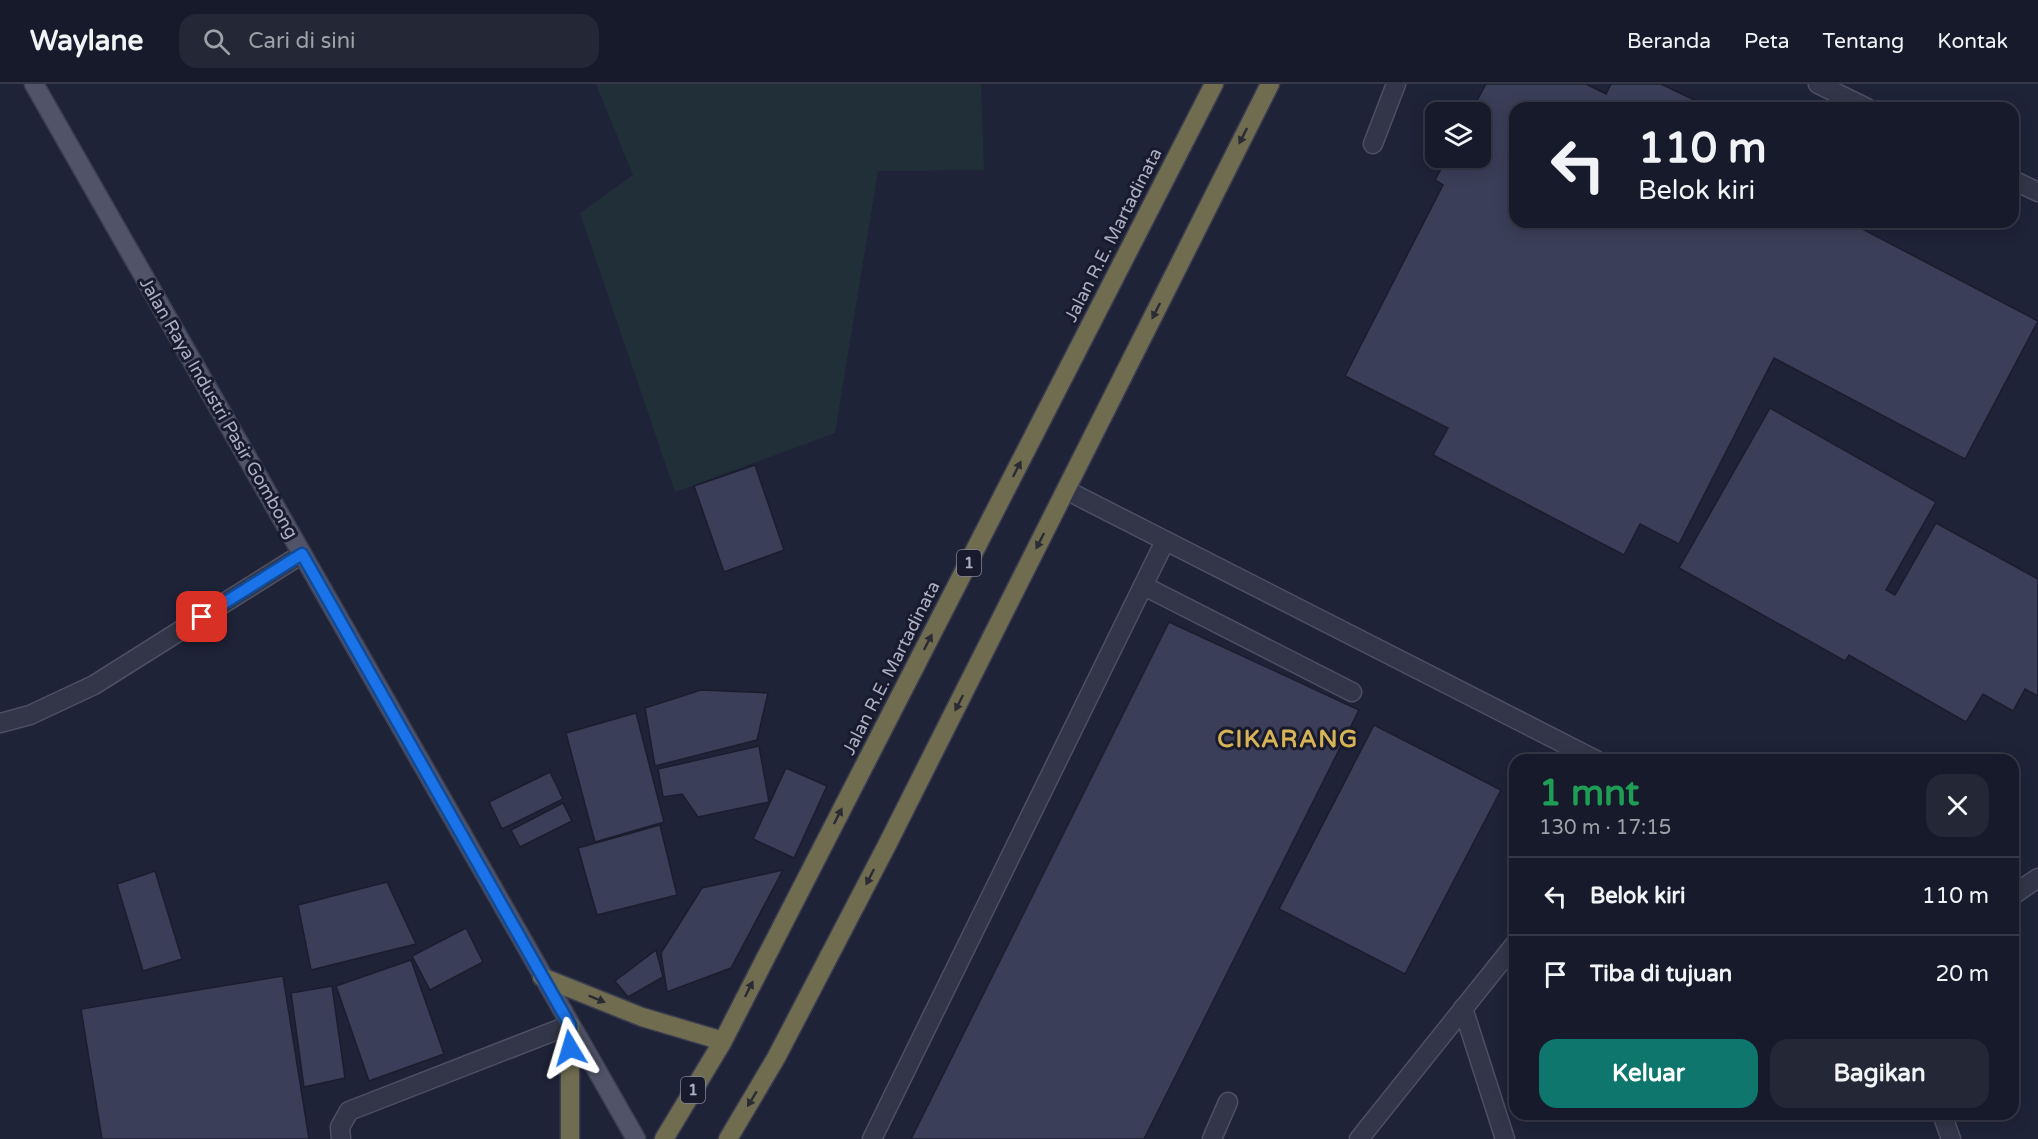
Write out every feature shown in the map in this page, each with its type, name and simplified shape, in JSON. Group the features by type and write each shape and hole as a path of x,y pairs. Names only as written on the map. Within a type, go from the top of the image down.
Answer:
{"highway":[{"name":"Jalan R.E. Martadinata","path":"664,1139 723,1041 1215,84"},
{"path":"728,1139 776,1058 1270,84"},
{"path":"542,977 642,1017 723,1041"},
{"path":"570,1025 570,1139"}],"main road":[{"name":"Jalan Raya Industri Pasir Gombong","path":"34,84 636,1139"}],"street":[{"path":"1373,144 1396,84"},
{"path":"1818,84 1855,102"},
{"path":"2019,183 2038,192"},
{"path":"1066,490 1584,754"},
{"path":"872,1139 1165,541"},
{"path":"0,723 30,715 94,685 302,554"},
{"path":"1144,586 1352,692"},
{"path":"2019,891 2038,878"},
{"path":"1359,1139 1509,951"},
{"path":"1463,1008 1505,1139"},
{"path":"341,1139 340,1127 349,1111 570,1025"},
{"path":"1212,1139 1228,1102"},
{"path":"1944,1120 1951,1139"}],"shaded area":[{"path":"596,84 981,84 984,170 878,171 835,433 675,492 580,213 633,175"}],"building":[{"path":"1486,84 1586,84 1606,94 1611,84 1661,84 1698,102 1509,102 1509,228 1860,228 2038,321 1965,459 1774,358 1679,544 1640,524 1624,555 1433,455 1448,428 1345,376 1443,185 1435,180 1442,168 1491,168 1491,102 1476,102"},
{"path":"1770,408 1936,502 1886,590 1895,595 1936,523 2038,579 2038,696 2025,689 2013,711 1983,694 1966,722 1849,655 1845,661 1679,568"},
{"path":"755,465 784,550 724,572 694,486"},
{"path":"1169,622 1359,710 1144,1139 911,1139"},
{"path":"701,690 768,693 757,740 655,766 645,708"},
{"path":"636,713 664,822 595,842 566,733"},
{"path":"1374,725 1501,790 1405,974 1279,909"},
{"path":"759,746 769,802 698,817 682,794 663,797 658,769"},
{"path":"786,768 827,786 794,858 753,839"},
{"path":"550,772 563,799 502,829 489,802"},
{"path":"563,803 572,821 520,847 511,830"},
{"path":"660,825 677,895 597,915 578,848"},
{"path":"783,870 731,968 667,992 661,953 702,888"},
{"path":"155,871 182,959 143,971 117,884"},
{"path":"387,882 416,944 311,970 298,905"},
{"path":"466,928 483,962 430,990 412,956"},
{"path":"656,950 663,977 628,997 615,981"},
{"path":"411,960 444,1054 369,1081 336,986"},
{"path":"283,976 309,1139 102,1139 81,1009"},
{"path":"332,986 345,1078 304,1087 291,993"}],"district":[{"name":"CIKARANG","path":"1288,739"}],"route":[{"path":"202,617 302,554 570,1025 570,1048"}]}
